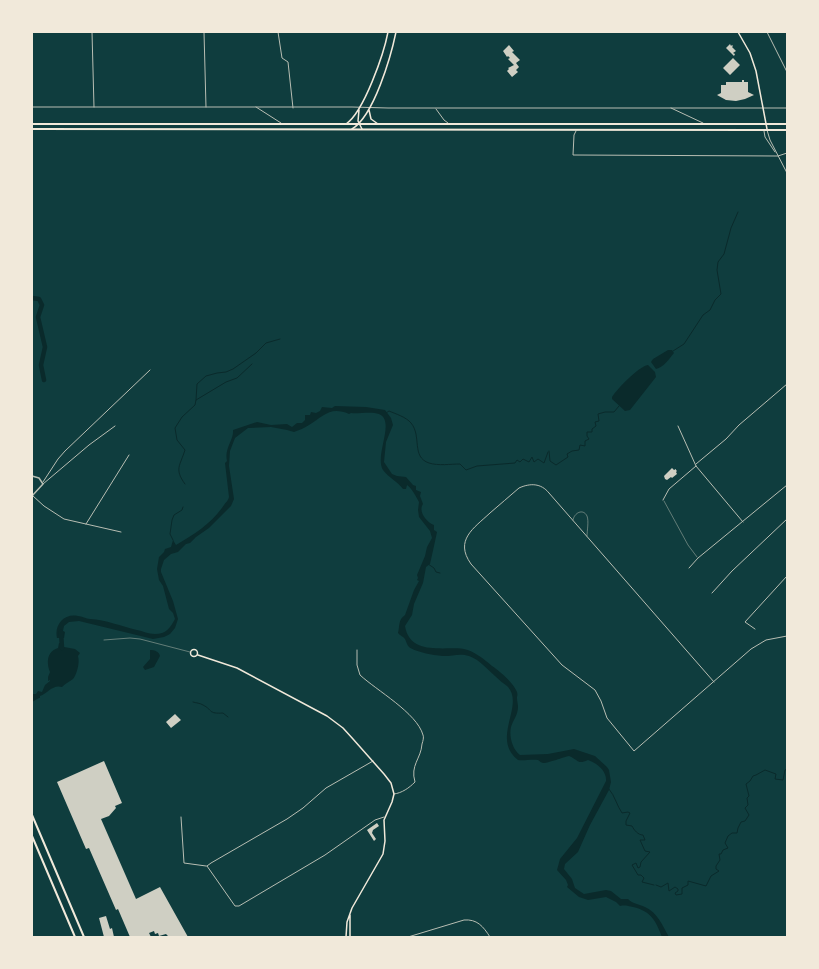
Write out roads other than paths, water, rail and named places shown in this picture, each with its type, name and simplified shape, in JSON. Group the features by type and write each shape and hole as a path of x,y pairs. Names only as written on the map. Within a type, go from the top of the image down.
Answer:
{"main road":[{"path":"346,124 351,120 359,108 375,74 388,32"},
{"path":"352,129 358,124 369,108 385,72 396,32"},
{"path":"738,32 753,63 764,108 766,130"},
{"path":"359,108 358,124 363,129"},
{"path":"369,108 371,119 379,124"},
{"path":"32,124 787,124"},
{"path":"32,129 787,130"},
{"path":"190,652 193,650 197,652 198,655"},
{"path":"190,652 191,655 198,655 237,668 327,716 343,728 373,761 391,784 394,794 392,802 384,817 385,841 383,854 350,911 347,922 346,937"},
{"path":"32,815 84,937"},
{"path":"32,836 75,937"},
{"path":"350,911 350,937"}],"street":[{"path":"92,32 94,107"},
{"path":"204,32 206,107"},
{"path":"278,32 282,58 288,62 293,108"},
{"path":"767,32 787,72"},
{"path":"32,107 787,108"},
{"path":"256,107 282,124"},
{"path":"435,108 444,120 450,124"},
{"path":"671,108 707,125"},
{"path":"569,129 574,135"},
{"path":"578,129 574,135 574,155 778,156 787,153"},
{"path":"766,130 765,137 778,156"},
{"path":"766,130 787,173"},
{"path":"121,532 60,517 32,496 43,483 65,450 150,370"},
{"path":"663,500 669,490 726,439 739,425 787,384"},
{"path":"43,483 89,444 115,426"},
{"path":"678,426 696,465 743,522"},
{"path":"86,524 129,455"},
{"path":"32,476 37,477 43,483"},
{"path":"714,682 546,489 538,485 528,485 516,491 472,529 466,538 464,553 471,564 562,666 596,690 607,718 634,751 714,682 758,644 774,637 787,636"},
{"path":"689,568 698,558 787,486"},
{"path":"712,593 732,571 787,519"},
{"path":"755,629 746,622 787,576"},
{"path":"357,650 357,665 360,675 408,713 423,734 422,750 414,764 413,771 415,782 405,790 394,794"},
{"path":"181,817 184,863 207,866 288,820 326,788 373,761"},
{"path":"207,866 235,906 239,906 325,855 375,820 384,817"},
{"path":"408,937 464,920 479,923 490,937"}],"lane":[{"path":"663,500 688,545 698,558"},
{"path":"573,520 574,515 578,512 586,514 588,519 587,536"},
{"path":"104,640 130,638 140,639 190,652"}],"water":[{"path":"668,350 672,350 674,353 664,365 656,369 651,362 653,359"},
{"path":"648,365 655,372 656,377 630,410 625,411 612,399 612,397 623,383 639,370"},
{"path":"335,406 366,407 385,410 391,418 393,425 386,442 384,462 392,474 406,477 413,485 416,486 416,490 421,492 420,496 423,504 421,510 422,513 431,524 434,525 434,530 437,532 430,564 426,567 423,583 414,604 412,615 405,626 408,635 413,642 420,646 428,648 456,648 471,652 499,671 510,682 517,692 518,707 510,731 513,746 520,755 548,754 574,749 595,756 607,767 611,782 609,790 590,825 578,852 565,864 564,869 572,879 575,888 584,894 606,890 611,891 621,899 628,899 643,906 653,913 659,920 669,937 662,937 655,922 649,914 644,911 626,906 620,906 616,902 606,897 588,900 579,897 567,887 568,885 566,880 557,870 560,859 577,838 606,781 605,774 601,768 588,760 580,762 569,756 544,763 538,760 518,760 510,751 507,742 507,732 513,702 512,694 507,686 477,660 469,656 444,656 416,651 409,647 405,639 398,633 400,621 405,615 419,581 417,580 417,575 427,547 432,538 430,531 419,517 419,502 412,490 407,485 406,489 403,489 383,470 381,456 386,424 384,418 379,414 349,414 337,411 332,412 323,415 306,427 294,432 271,427 248,428 235,438 230,451 229,466 234,499 231,506 209,528 190,543 186,544 178,552 171,554 164,560 161,572 173,601 178,619 175,628 170,634 153,639 79,621 69,622 64,626 64,638 57,638 56,633 61,621 68,616 80,616 88,619 108,622 150,634 159,634 167,630 175,619 173,613 169,609 163,586 159,580 157,569 159,557 165,549 171,547 173,540 176,545 203,528 228,500 229,497 225,463 227,461 226,456 233,430 257,422 271,425 287,424 292,427 297,423 302,423 305,420 305,415 310,415 311,412 316,413 320,411 322,407 332,408"},
{"path":"59,643 64,644 64,647 75,649 80,653 78,656 79,659 76,674 73,679 62,687 59,686 53,688 32,702 32,694 36,694 38,691 42,692 45,685 50,681 48,681 50,672 48,658 54,650 58,648"},
{"path":"150,650 157,652 160,656 154,667 145,670 143,667 150,659"}],"waterway":[{"path":"673,351 684,344 703,315 710,310 715,300 721,294 717,270 718,262 724,254 731,228 738,212"},
{"path":"32,298 39,299 42,305 38,317 45,347 41,365 44,380"},
{"path":"196,400 197,384 206,376 233,369 256,353 266,343 280,339"},
{"path":"185,484 179,471 185,450 177,440 175,428 182,417 195,405 196,400 226,382 237,378 252,364"},
{"path":"549,451 550,461 556,465 568,457 567,454 572,451 579,450 580,445 585,446 585,441 589,439 587,432 592,432 592,429 596,426 595,422 599,421 598,414 614,412 619,406"},
{"path":"386,413 389,411 404,417 411,423 416,434 420,456 424,460 433,464 460,464 466,470 477,466 515,463 517,460 520,462 523,459 529,462 532,457 534,462 538,459 544,463 548,452"},
{"path":"173,540 170,534 172,520 174,515 182,510 183,507"},
{"path":"428,564 434,568 436,572 440,573"},
{"path":"61,632 62,648"},
{"path":"193,702 202,704 213,712 223,713 228,717"},
{"path":"656,885 661,887 668,883 669,891 675,887 678,889 675,893 676,895 682,894 682,888 688,885 688,881 706,886 711,876 719,871 716,869 716,866 720,860 719,854 728,848 725,843 728,836 732,833 737,833 741,822 745,821 749,815 745,808 748,805 747,798 749,796 746,784 753,776 765,770 776,774 775,779 783,780 785,770 787,769"},
{"path":"609,789 622,813 630,813 626,821 626,825 632,826 635,831 643,835 645,840 640,840 645,851 650,852 641,862 640,867 638,868 636,863 632,865 638,875 641,875 644,878 642,882 654,885"}]}
